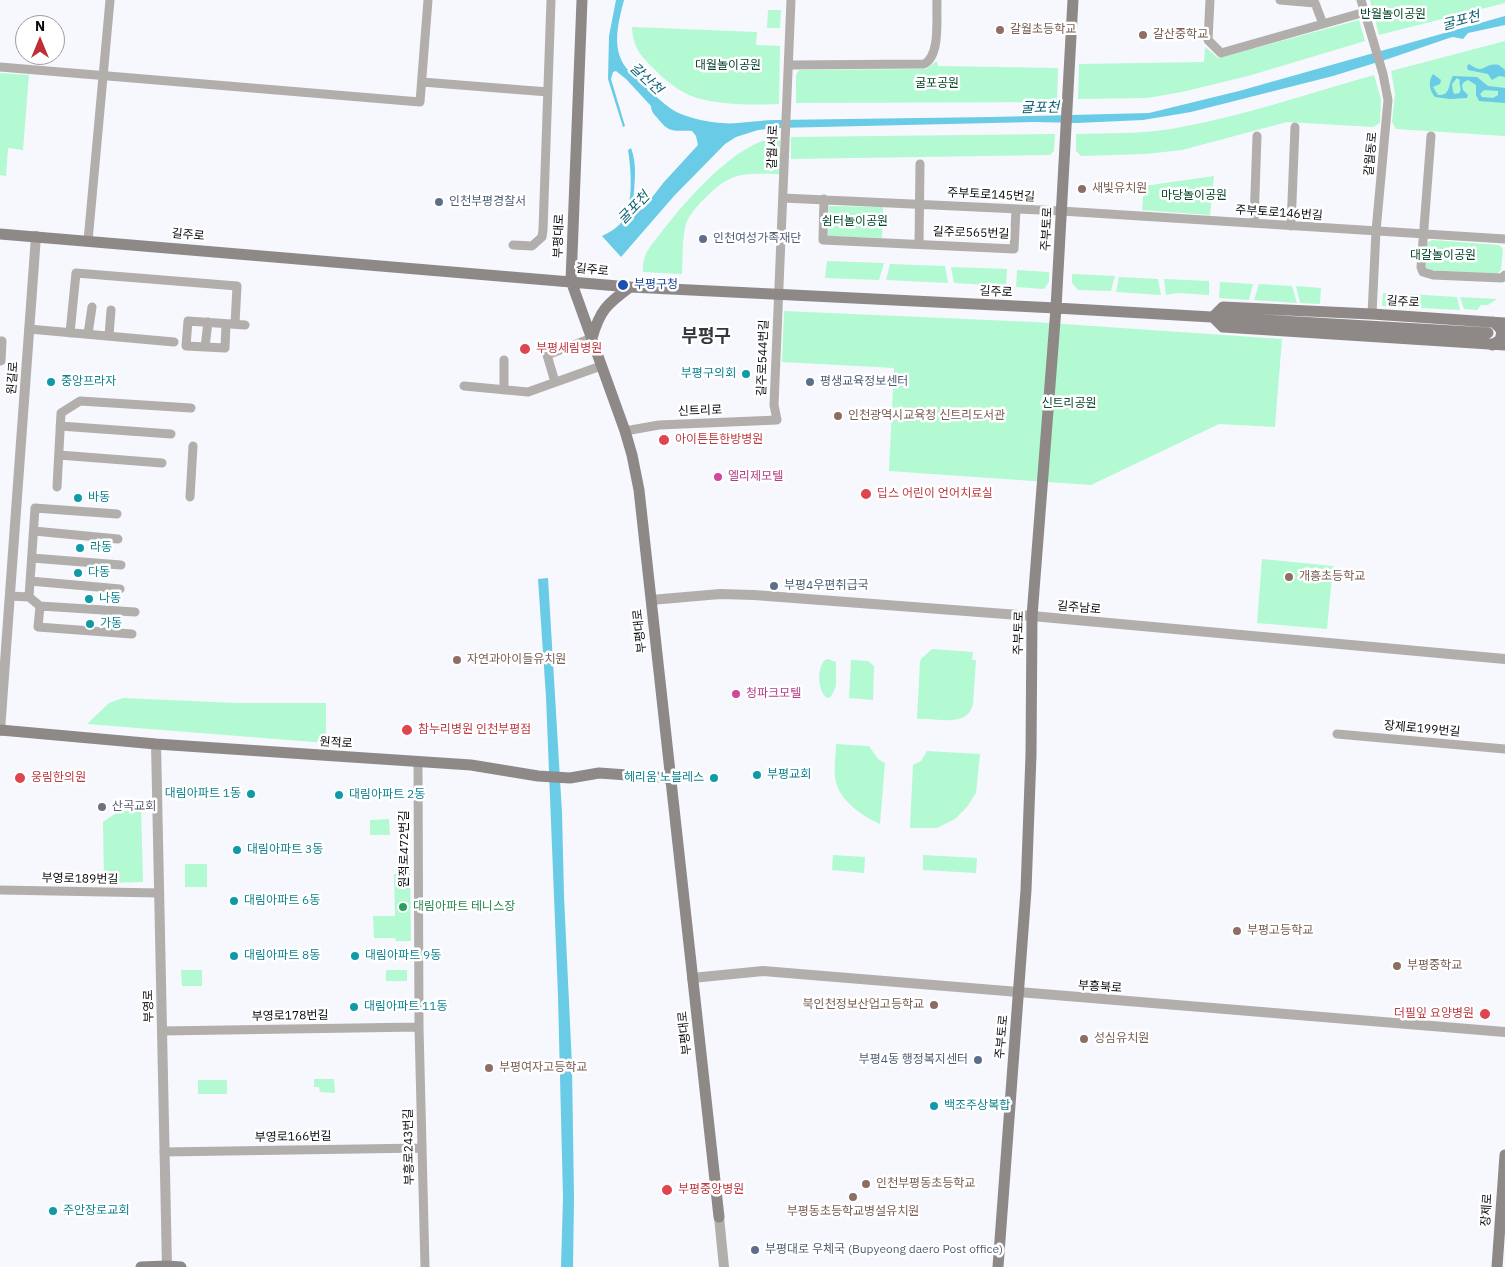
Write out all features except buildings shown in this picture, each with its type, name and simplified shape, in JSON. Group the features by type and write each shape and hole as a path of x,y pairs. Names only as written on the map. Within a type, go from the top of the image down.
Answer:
{"main road":[{"name":"부평대로","path":"582,0 571,281 625,431 639,490 719,1217"},
{"name":"주부토로","path":"998,1267 1020,992 1031,755 1032,616 1056,308 1073,0"},
{"name":"길주로","path":"0,234 630,287 779,296 1056,308 1488,333"},
{"path":"592,338 598,318 603,310 612,300 630,287"},
{"name":"길주로","path":"1213,317 1223,307 1505,323"},
{"name":"길주로","path":"1213,317 1223,327 1505,345"},
{"path":"1492,345 1500,340 1502,332 1493,322"},
{"name":"원적로","path":"0,730 156,744 471,765 538,776 570,778 600,774 670,778"},
{"name":"장제로","path":"1496,1267 1505,1154"},
{"path":"140,1267 180,1267"}],"street":[{"path":"88,241 110,0"},
{"path":"0,67 420,102 428,0"},
{"path":"513,245 532,246 542,237 551,0"},
{"name":"갈월서로","path":"779,296 792,0"},
{"path":"789,65 924,64 931,59 935,50 937,0"},
{"path":"1210,0 1208,40 1221,53 1365,12"},
{"path":"1280,0 1315,3 1323,24"},
{"name":"갈월동로","path":"1361,0 1383,74 1388,100 1376,231 1372,314"},
{"path":"422,82 548,92"},
{"path":"1290,226 1295,127"},
{"path":"1254,224 1257,136"},
{"path":"1431,136 1421,267 1423,272 1433,275 1502,278 1505,275"},
{"path":"824,200 823,240 919,244 920,164"},
{"name":"주부토로145번길","path":"783,198 1062,211"},
{"name":"길주로565번길","path":"919,244 1014,249 1016,209"},
{"name":"주부토로146번길","path":"1062,211 1505,239"},
{"name":"원길로","path":"0,730 36,236"},
{"path":"70,333 76,273 238,286 235,324 225,348 186,346 188,321 235,324"},
{"name":"길주로544번길","path":"777,420 774,405 779,296"},
{"path":"88,334 92,307"},
{"path":"109,336 111,310"},
{"path":"205,347 208,322"},
{"path":"29,329 174,342"},
{"path":"556,382 547,355 592,338"},
{"path":"0,341 2,341 1,361"},
{"path":"504,360 504,390"},
{"path":"464,386 528,392 601,366"},
{"path":"57,487 61,412 80,401 191,408"},
{"name":"신트리로","path":"625,431 659,425 777,420"},
{"path":"60,426 171,434"},
{"path":"190,497 193,446"},
{"path":"59,455 162,463"},
{"path":"29,597 36,508 117,514"},
{"path":"34,531 118,539"},
{"path":"32,558 120,565"},
{"path":"30,582 120,589"},
{"name":"길주남로","path":"651,600 720,594 754,595 1032,616 1505,659"},
{"path":"10,596 29,597 40,606 135,612"},
{"path":"40,606 38,627 132,634"},
{"name":"장제로199번길","path":"1337,734 1505,749"},
{"name":"부영로","path":"156,744 167,1266"},
{"name":"원적로472번길","path":"418,762 419,1027"},
{"name":"부영로189번길","path":"0,890 159,893"},
{"name":"부흥북로","path":"692,978 763,971 1505,1032"},
{"name":"부영로178번길","path":"162,1031 419,1027"},
{"name":"부흥로243번길","path":"419,1027 425,1267"},
{"name":"부영로166번길","path":"164,1152 422,1148"},
{"name":"부평대로","path":"719,1217 723,1266"}],"green space":[{"name":"반월놀이공원","path":"1370,0 1505,0 1505,3 1379,35"},
{"path":"768,10 781,10 780,28 767,28"},
{"path":"1359,20 1365,41 1248,76 1182,92 1147,98 1078,99 1079,64 1204,62 1205,47 1218,58"},
{"name":"대월놀이공원","path":"632,27 757,32 756,45 780,46 779,104 716,102 685,93 667,81 644,58 635,45"},
{"path":"1505,41 1505,136 1396,129 1392,122 1395,94 1391,71"},
{"name":"굴포공원","path":"937,61 938,66 1058,68 1057,102 796,103 796,75 799,70 926,69"},
{"path":"0,73 29,75 23,150 8,148 6,176 0,175"},
{"path":"1374,75 1381,99 1380,123 1373,127 1287,122 1182,150 1146,154 1081,156 1076,151 1076,134 1148,132 1197,124 1248,112"},
{"path":"1055,134 1054,151 1050,155 791,159 791,137"},
{"path":"780,139 780,174 736,176 711,192 691,214 687,220 684,233 682,274 643,272 643,263 650,246 704,183 743,151 760,142"},
{"name":"마당놀이공원","path":"1214,176 1210,215 1142,210 1144,186"},
{"name":"쉼터놀이공원","path":"829,206 883,207 882,238 828,236"},
{"name":"대갈놀이공원","path":"1432,240 1499,245 1503,249 1501,270 1497,274 1428,270 1425,264 1427,243"},
{"path":"827,261 884,263 879,280 825,278"},
{"path":"890,264 945,266 948,283 886,280"},
{"path":"951,267 1007,269 1006,286 954,283"},
{"path":"1017,270 1049,272 1049,282 1044,289 1016,287"},
{"path":"1072,274 1115,276 1111,291 1078,290 1072,283"},
{"path":"1119,277 1158,279 1161,295 1116,292"},
{"path":"1164,279 1209,281 1209,295 1177,293 1166,295"},
{"path":"1220,282 1253,284 1249,300 1219,298"},
{"path":"1259,284 1292,286 1297,303 1254,300"},
{"path":"1296,286 1321,288 1320,304 1300,303"},
{"path":"1383,293 1404,294 1401,307 1382,306"},
{"path":"1408,294 1457,297 1460,310 1404,307"},
{"path":"1460,297 1497,299 1488,305 1481,305 1477,310 1464,309"},
{"name":"신트리공원","path":"784,311 1034,322 1282,339 1275,427 1219,424 1091,485 889,471 894,368 782,362"},
{"path":"1262,559 1333,566 1327,629 1257,623"},
{"path":"932,649 973,652 972,660 976,660 973,704 970,712 964,717 950,720 917,719 920,662"},
{"path":"828,659 836,662 836,686 831,697 827,698 820,685 819,674 822,664"},
{"path":"851,660 868,661 874,666 873,700 849,698"},
{"path":"123,698 236,703 326,703 326,743 87,724 109,703"},
{"path":"836,744 869,746 878,759 885,763 880,824 856,809 841,794 835,777"},
{"path":"927,751 980,754 976,793 967,807 955,819 937,828 910,828 913,765 921,761"},
{"path":"141,808 143,882 104,883 103,822 116,813"},
{"path":"389,819 390,835 370,835 370,820"},
{"path":"833,855 865,857 864,873 832,870"},
{"path":"923,855 977,858 976,873 923,870"},
{"path":"185,864 207,864 207,887 185,887"},
{"name":"대림아파트 테니스장","path":"410,873 411,941 396,941 395,938 374,938 373,916 395,916 394,874"},
{"path":"181,970 202,970 202,986 182,986"},
{"path":"386,970 407,970 407,981 386,981"},
{"path":"314,1079 334,1079 335,1093 320,1092 319,1087 314,1087"},
{"path":"198,1080 227,1080 227,1094 198,1094"}],"water":[{"name":"굴포천","path":"616,0 624,0 618,28 617,46 619,55 629,71 676,112 702,120 730,123 772,120 1149,113 1239,91 1505,16 1505,25 1468,33 1463,39 1449,38 1333,76 1191,112 1143,120 1077,123 1035,122 777,128 758,130 736,137 725,144 674,196 621,257 602,236 619,225 629,204 631,185 628,150 631,148 634,162 633,204 639,210 643,209 664,182 698,145 696,136 692,131 673,130 666,127 654,113 651,106 616,71 613,72 611,79 625,126 623,127 608,79 609,36"},
{"path":"1469,64 1478,69 1490,65 1499,65 1505,70 1505,77 1499,76 1492,80 1488,74 1468,70 1467,66"},
{"path":"1433,74 1441,80 1440,84 1433,87 1438,95 1447,92 1453,76 1477,77 1488,86 1505,88 1505,103 1479,101 1476,95 1476,85 1468,80 1462,85 1463,90 1468,95 1467,98 1450,99 1435,97 1430,86","holes":["1457,78 1460,80 1461,90 1455,94 1452,84","1484,90 1498,91 1498,95 1493,98 1482,97 1480,94"]},
{"path":"548,578 562,813 572,1066 573,1267 561,1267 563,1198 558,996 546,697 538,579"}],"place":[{"name":"갈월초등학교","path":"1000,30"},
{"name":"갈산중학교","path":"1143,35"},
{"name":"새빛유치원","path":"1082,189"},
{"name":"인천부평경찰서","path":"439,202"},
{"name":"인천여성가족재단","path":"703,239"},
{"name":"부평구청","path":"623,285"},
{"name":"부평세림병원","path":"525,349"},
{"name":"부평구의회","path":"746,374"},
{"name":"중앙프라자","path":"51,382"},
{"name":"평생교육정보센터","path":"810,382"},
{"name":"인천광역시교육청 신트리도서관","path":"838,416"},
{"name":"아이튼튼한방병원","path":"664,440"},
{"name":"엘리제모텔","path":"718,477"},
{"name":"딥스 어린이 언어치료실","path":"866,494"},
{"name":"바동","path":"78,498"},
{"name":"라동","path":"80,548"},
{"name":"다동","path":"78,573"},
{"name":"개흥초등학교","path":"1289,577"},
{"name":"부평4우편취급국","path":"774,586"},
{"name":"나동","path":"89,599"},
{"name":"가동","path":"90,624"},
{"name":"자연과아이들유치원","path":"457,660"},
{"name":"청파크모텔","path":"736,694"},
{"name":"참누리병원 인천부평점","path":"407,730"},
{"name":"부평교회","path":"757,775"},
{"name":"웅림한의원","path":"20,778"},
{"name":"헤리움 노블레스","path":"714,778"},
{"name":"대림아파트 1동","path":"251,794"},
{"name":"대림아파트 2동","path":"339,795"},
{"name":"산곡교회","path":"102,807"},
{"name":"대림아파트 3동","path":"237,850"},
{"name":"대림아파트 6동","path":"234,901"},
{"name":"대림아파트 테니스장","path":"403,907"},
{"name":"부평고등학교","path":"1237,931"},
{"name":"대림아파트 8동","path":"234,956"},
{"name":"대림아파트 9동","path":"355,956"},
{"name":"부평중학교","path":"1397,966"},
{"name":"북인천정보산업고등학교","path":"934,1005"},
{"name":"대림아파트 11동","path":"354,1007"},
{"name":"더필잎 요양병원","path":"1485,1014"},
{"name":"성심유치원","path":"1084,1039"},
{"name":"부평4동 행정복지센터","path":"978,1060"},
{"name":"부평여자고등학교","path":"489,1068"},
{"name":"백조주상복합","path":"934,1106"},
{"name":"인천부평동초등학교","path":"866,1184"},
{"name":"부평중앙병원","path":"667,1190"},
{"name":"부평동초등학교병설유치원","path":"853,1197"},
{"name":"주안장로교회","path":"53,1211"},
{"name":"부평대로 우체국 (Bupyeong daero Post office)","path":"755,1250"}],"district":[{"name":"부평구","path":"706,337"}],"water label":[{"name":"갈산천","path":"646,79"}]}
